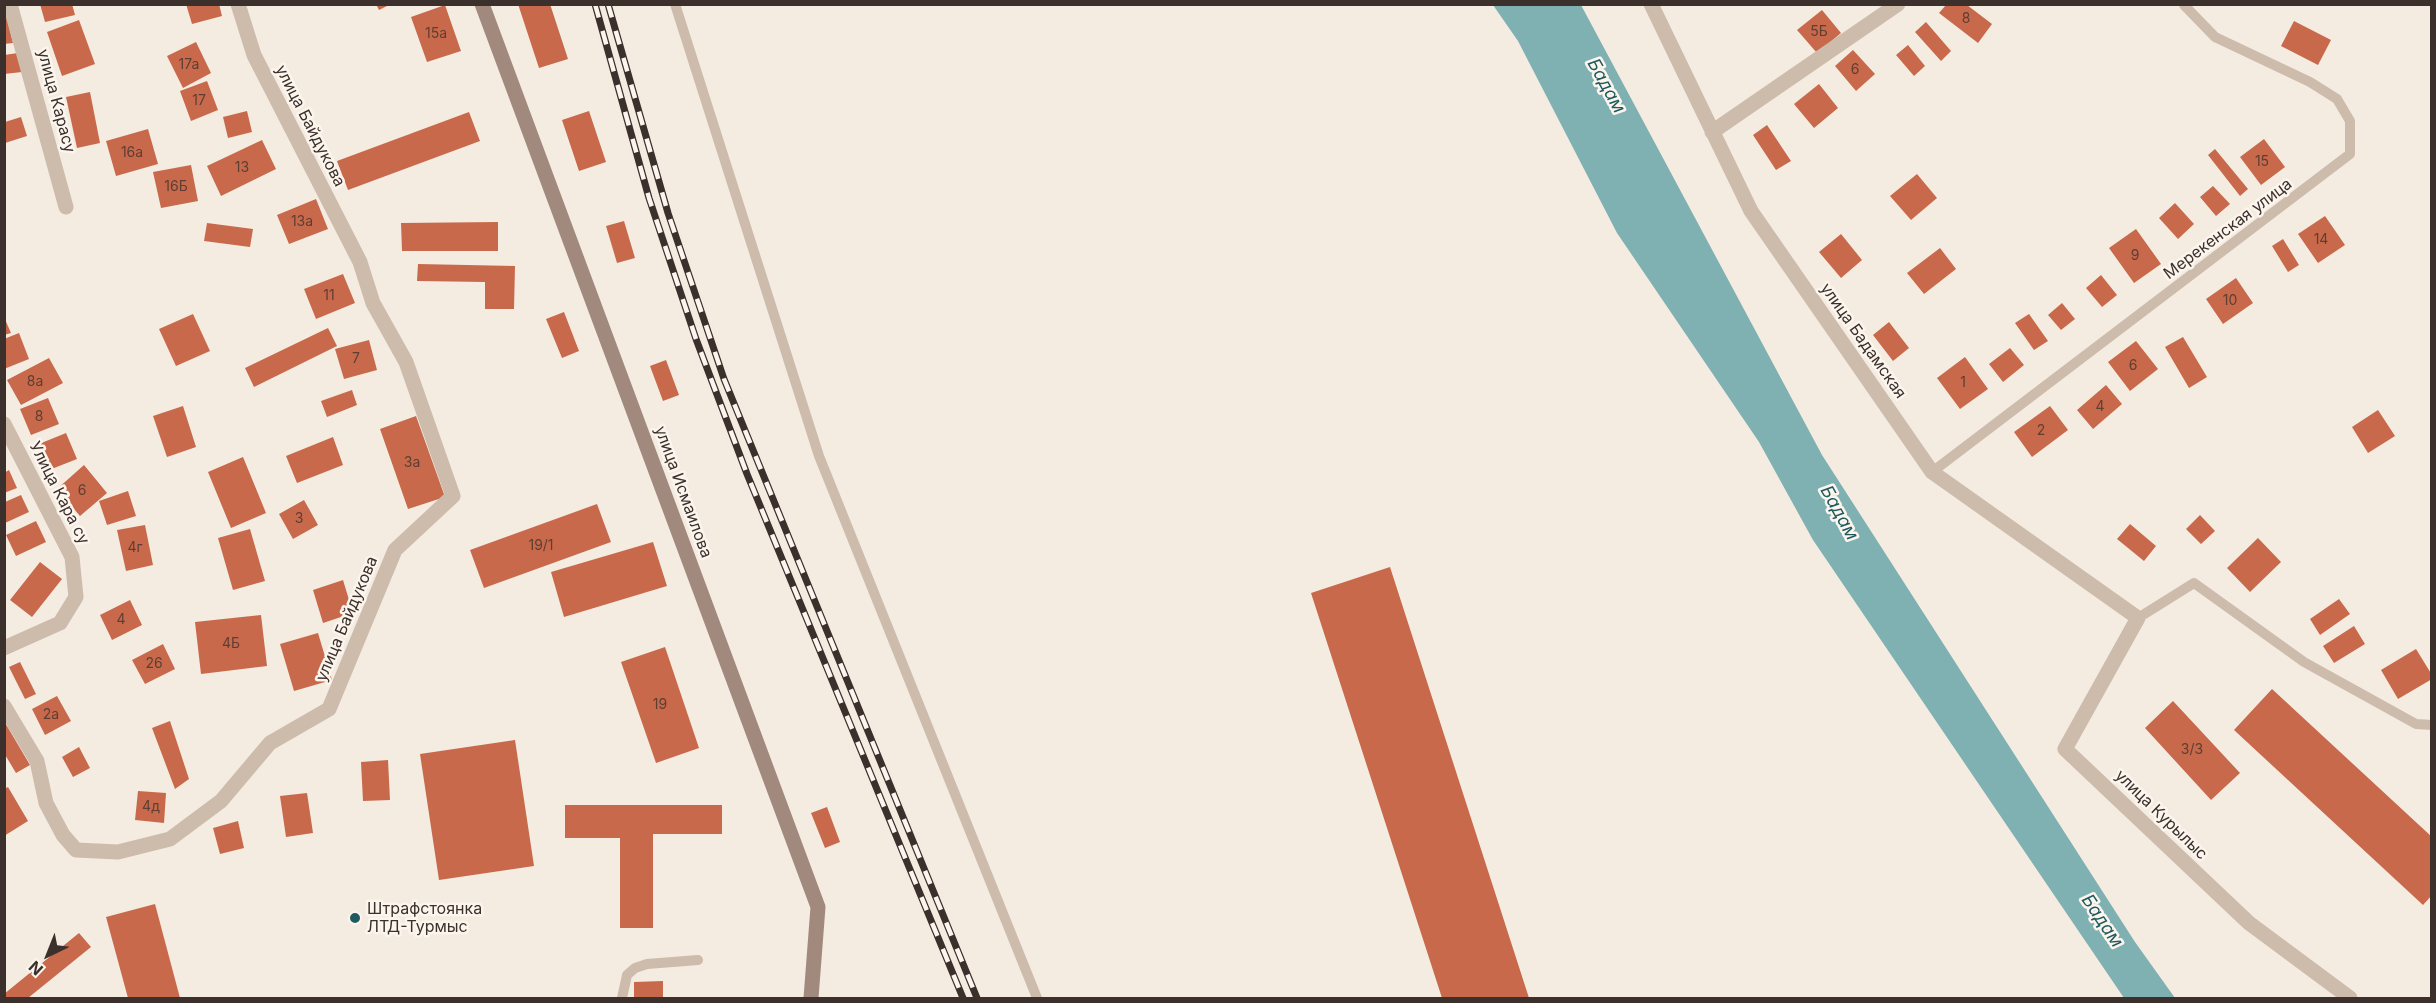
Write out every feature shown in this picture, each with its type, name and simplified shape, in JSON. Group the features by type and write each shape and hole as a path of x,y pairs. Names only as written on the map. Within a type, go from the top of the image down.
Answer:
{"main road":[{"name":"улица Исмаилова","path":"482,4 818,907 811,999"}],"street":[{"name":"улица Карасу","path":"10,4 66,207"},
{"name":"улица Байдукова","path":"4,706 37,761 46,803 63,835 76,850 118,852 170,839 221,801 270,743 329,709 395,550 453,496 406,362 373,303 360,262 254,55 238,4"},
{"name":"улица Бадамская","path":"1651,4 1751,211 1932,472 2138,618"},
{"path":"1712,132 1898,4"},
{"name":"Улица Кара су","path":"4,424 72,557 76,597 60,623 4,648"},
{"name":"улица Курылыс","path":"2138,618 2066,749 2249,923 2350,999"}],"lane":[{"path":"675,4 819,456 1037,999"},
{"name":"Мерекенская улица","path":"1932,472 2350,154 2350,121 2337,99 2310,82 2215,37 2184,5"},
{"path":"2138,618 2194,583 2304,662 2416,724 2432,725"},
{"path":"622,999 627,975 635,968 647,964 698,960"}],"water":[{"name":"Бадам","path":"1493,5 1581,5 1822,455 2135,942 2175,998 2124,998 1813,540 1759,442 1617,233 1518,41"}],"building":[{"path":"40,4 72,4 75,15 45,22"},
{"path":"186,4 219,4 222,16 192,24"},
{"path":"376,4 391,4 379,10"},
{"path":"518,4 550,4 568,59 539,68"},
{"path":"445,5 461,51 427,62 411,17"},
{"path":"1946,5 1967,5 1992,24 1978,43 1939,13"},
{"path":"4,6 13,43 4,44"},
{"path":"1822,10 1841,33 1817,53 1797,30"},
{"path":"79,20 95,64 62,76 47,32"},
{"path":"2294,21 2331,40 2318,65 2281,46"},
{"path":"1926,22 1951,51 1941,61 1915,32"},
{"path":"196,42 211,73 183,88 167,56"},
{"path":"1908,45 1925,66 1914,76 1896,55"},
{"path":"1853,50 1875,74 1856,91 1835,66"},
{"path":"18,53 22,72 4,74 4,55"},
{"path":"207,81 218,110 191,121 180,91"},
{"path":"1819,84 1838,108 1814,128 1794,104"},
{"path":"90,92 100,143 77,148 66,97"},
{"path":"247,111 252,132 228,138 223,117"},
{"path":"589,111 606,162 579,171 562,120"},
{"path":"469,112 480,141 348,190 337,161"},
{"path":"21,117 27,136 5,143 5,122"},
{"path":"1767,125 1791,161 1776,170 1753,135"},
{"path":"148,129 158,164 116,176 106,141"},
{"path":"2264,139 2285,167 2261,185 2240,157"},
{"path":"262,140 276,169 221,196 207,166"},
{"path":"2215,149 2248,189 2240,196 2208,155"},
{"path":"191,165 198,201 161,208 153,172"},
{"path":"1917,174 1937,198 1911,220 1890,196"},
{"path":"2213,186 2230,204 2216,216 2200,197"},
{"path":"316,199 328,229 289,244 277,215"},
{"path":"2175,203 2194,224 2178,239 2159,218"},
{"path":"2325,216 2345,245 2318,263 2298,234"},
{"path":"624,221 635,258 617,263 606,226"},
{"path":"498,222 498,251 402,251 401,223"},
{"path":"207,223 253,229 250,247 204,241"},
{"path":"2136,229 2161,264 2134,283 2109,248"},
{"path":"1841,234 1862,260 1841,278 1819,252"},
{"path":"2283,239 2299,265 2288,272 2272,246"},
{"path":"1940,248 1956,269 1924,294 1907,273"},
{"path":"418,264 515,266 514,309 485,309 485,282 417,281"},
{"path":"343,274 355,303 316,319 304,289"},
{"path":"2101,275 2117,295 2102,307 2086,288"},
{"path":"2236,278 2253,303 2223,324 2206,299"},
{"path":"2062,303 2075,319 2061,330 2048,315"},
{"path":"564,312 579,351 562,358 546,319"},
{"path":"193,314 210,351 176,366 159,329"},
{"path":"2029,314 2048,341 2034,350 2015,323"},
{"path":"4,317 11,333 4,335"},
{"path":"1889,322 1909,348 1893,361 1873,335"},
{"path":"328,328 337,346 254,387 245,368"},
{"path":"19,333 29,359 4,369 4,339"},
{"path":"2183,337 2207,377 2189,388 2165,347"},
{"path":"369,340 377,370 344,379 335,349"},
{"path":"2136,341 2158,369 2130,391 2108,362"},
{"path":"2010,348 2024,365 2003,382 1989,364"},
{"path":"1965,357 1988,389 1960,409 1937,378"},
{"path":"49,358 63,383 21,405 7,380"},
{"path":"666,360 679,395 663,401 650,366"},
{"path":"2106,385 2122,404 2093,429 2077,410"},
{"path":"352,390 357,405 327,417 321,401"},
{"path":"48,398 59,424 31,435 20,409"},
{"path":"183,406 196,447 167,457 153,416"},
{"path":"2050,406 2068,430 2032,457 2014,432"},
{"path":"2378,410 2395,436 2368,453 2352,427"},
{"path":"416,416 445,497 408,509 380,429"},
{"path":"66,433 77,459 49,470 39,444"},
{"path":"333,437 343,465 297,483 286,456"},
{"path":"243,457 266,513 231,528 208,472"},
{"path":"84,465 107,493 80,516 57,489"},
{"path":"9,470 17,488 4,493 4,473"},
{"path":"128,491 136,516 107,525 99,501"},
{"path":"21,495 29,512 5,523 5,502"},
{"path":"304,500 318,525 293,539 279,514"},
{"path":"597,504 611,542 484,588 470,550"},
{"path":"2200,515 2215,531 2201,544 2186,529"},
{"path":"36,521 46,542 16,556 6,535"},
{"path":"2130,524 2156,546 2144,561 2117,539"},
{"path":"145,525 153,565 126,571 117,530"},
{"path":"250,529 265,581 233,590 218,538"},
{"path":"2258,538 2281,562 2250,592 2227,568"},
{"path":"653,542 667,586 564,617 551,572"},
{"path":"40,562 62,579 32,617 10,600"},
{"path":"1390,567 1529,998 1442,998 1311,593"},
{"path":"343,580 353,613 323,623 313,590"},
{"path":"2339,599 2350,614 2320,635 2310,619"},
{"path":"130,600 142,625 112,640 100,615"},
{"path":"261,615 267,666 201,674 195,622"},
{"path":"2354,626 2365,644 2334,663 2323,646"},
{"path":"318,633 332,680 294,691 280,644"},
{"path":"163,644 175,669 145,684 132,660"},
{"path":"665,647 699,748 656,763 621,662"},
{"path":"2416,649 2432,675 2432,679 2398,699 2381,670"},
{"path":"20,662 36,694 25,699 9,667"},
{"path":"2272,689 2432,837 2432,895 2423,905 2234,730"},
{"path":"57,696 71,721 45,735 32,709"},
{"path":"2173,701 2240,773 2211,800 2145,728"},
{"path":"4,721 30,765 16,773 4,753"},
{"path":"170,721 189,779 175,789 152,728"},
{"path":"515,740 534,866 439,880 420,754"},
{"path":"79,747 90,768 73,777 62,757"},
{"path":"388,760 390,800 363,801 361,762"},
{"path":"8,787 28,821 4,836 4,789"},
{"path":"138,791 166,793 164,823 135,820"},
{"path":"307,793 313,833 286,837 280,796"},
{"path":"565,805 722,805 722,834 653,834 653,928 620,928 620,838 565,838"},
{"path":"827,807 840,842 825,848 811,813"},
{"path":"238,821 244,848 220,854 213,828"},
{"path":"155,904 180,998 128,998 106,917"},
{"path":"79,933 91,947 28,998 4,998 4,994"},
{"path":"663,981 663,998 634,998 634,982"}],"railway":[{"path":"595,4 649,198 696,339 747,474 963,998"},
{"path":"608,4 668,213 724,379 977,998"}],"place":[{"name":"Штрафстоянка ЛТД-Турмыс","path":"355,918"}]}
